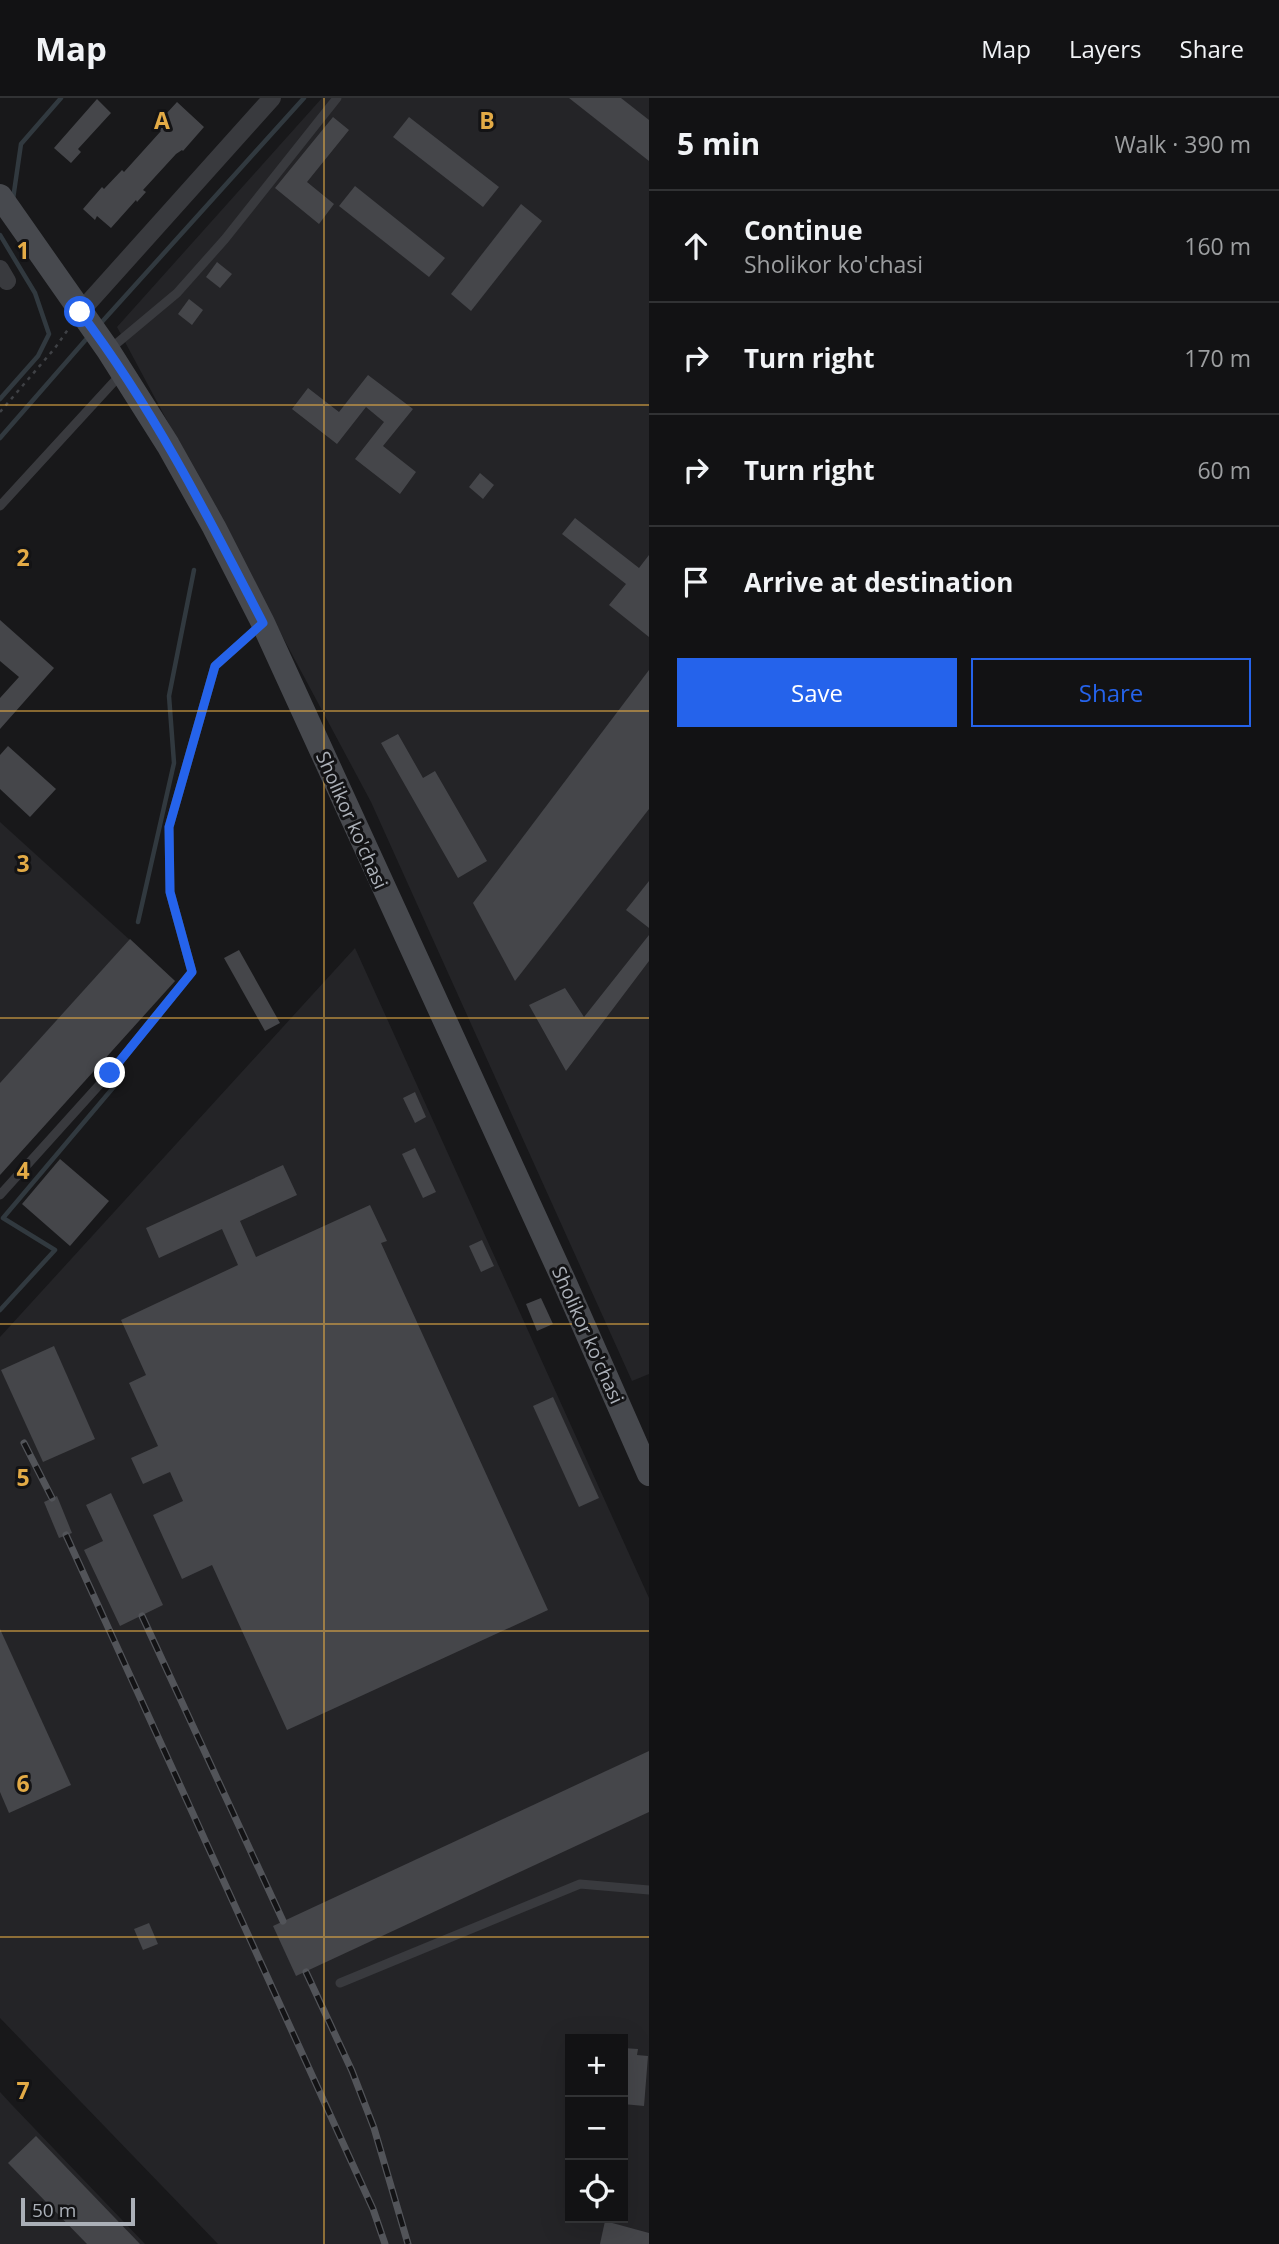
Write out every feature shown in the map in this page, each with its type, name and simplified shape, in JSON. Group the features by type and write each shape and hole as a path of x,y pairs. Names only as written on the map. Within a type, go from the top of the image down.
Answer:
{"street":[{"path":"94,331 272,98"},
{"name":"Sholikor ko'chasi","path":"6,205 123,371 208,515 263,623 565,1283 649,1474"}],"lane":[{"path":"94,331 177,293 225,239 337,98"},
{"path":"0,506 123,371"},
{"path":"0,1195 110,1073 192,972 170,892 169,827 215,666 263,623"},
{"path":"340,1983 580,1884 649,1891"}],"path":[{"path":"0,412 55,348 94,331"}],"shaded area":[{"path":"322,98 649,98 649,1374 632,1381 371,802 117,327"},
{"path":"0,822 175,981 0,1175"},
{"path":"355,948 649,1598 649,2244 218,2244 0,2018 0,1337"},
{"path":"0,2092 11,2104 145,2244 0,2244"}],"building":[{"path":"569,98 621,98 649,120 649,161"},
{"path":"97,99 111,113 78,149 81,152 71,163 54,148"},
{"path":"177,102 204,127 183,151 176,154 143,190 146,192 111,228 97,216 95,220 83,209 102,187 104,189 122,170 124,172 161,131 155,126"},
{"path":"333,117 349,130 307,182 334,204 319,224 275,188"},
{"path":"409,117 499,187 483,207 393,137"},
{"path":"355,186 445,258 429,277 339,206"},
{"path":"521,204 542,221 471,311 451,294"},
{"path":"217,262 232,274 220,288 206,277"},
{"path":"189,299 203,310 192,325 178,314"},
{"path":"368,375 413,409 383,446 416,472 400,494 355,459 384,422 366,407 337,444 292,409 308,388 339,412"},
{"path":"480,473 494,485 483,499 469,487"},
{"path":"575,518 639,568 649,555 649,637 609,605 626,584 562,534"},
{"path":"0,620 54,668 0,729 0,698 19,677 0,661"},
{"path":"649,670 649,809 515,981 473,903"},
{"path":"398,734 423,778 435,771 487,861 458,878 381,743"},
{"path":"8,746 56,789 30,817 0,789 0,755"},
{"path":"649,881 649,928 626,910"},
{"path":"649,935 649,961 566,1071 529,1005 565,988 584,1017"},
{"path":"130,939 175,981 0,1175 0,1083"},
{"path":"239,950 280,1023 265,1031 224,958"},
{"path":"415,1092 426,1117 415,1123 403,1098"},
{"path":"415,1148 436,1192 423,1198 402,1154"},
{"path":"60,1159 109,1201 70,1246 22,1204"},
{"path":"283,1165 297,1195 240,1221 256,1257 370,1205 387,1241 381,1243 548,1610 287,1730 212,1565 182,1579 153,1515 183,1501 170,1472 143,1484 131,1458 158,1446 129,1383 146,1375 121,1320 238,1265 222,1229 159,1258 146,1228"},
{"path":"482,1240 494,1266 481,1272 469,1246"},
{"path":"541,1298 553,1324 537,1331 526,1304"},
{"path":"54,1346 95,1439 43,1462 1,1370"},
{"path":"553,1397 599,1498 579,1507 533,1406"},
{"path":"111,1493 163,1605 120,1626 84,1550 103,1541 86,1505"},
{"path":"57,1496 72,1533 59,1538 44,1502"},
{"path":"0,1629 71,1785 9,1813 0,1792"},
{"path":"649,1751 649,1812 296,1976 273,1926"},
{"path":"149,1923 158,1944 143,1950 134,1929"},
{"path":"628,2048 638,2049 637,2055 648,2056 644,2106 628,2104"},
{"path":"36,2136 140,2244 87,2244 8,2163"},
{"path":"605,2223 649,2233 649,2244 600,2244"}],"waterway":[{"path":"13,199 21,144 61,98"},
{"path":"100,324 304,98"},
{"path":"0,235 35,293 49,334 38,356 0,399"},
{"path":"0,438 89,336"},
{"path":"138,922 174,763 169,696 194,570"},
{"path":"0,1310 55,1250 3,1218 123,1076"}],"railway":[{"path":"24,1443 52,1498"},
{"path":"66,1535 373,2209 385,2244"},
{"path":"142,1616 283,1921"},
{"path":"306,1972 352,2071 374,2128 408,2244"}],"route":[{"path":"80,312 123,371 168,445 263,623 215,666 169,827 170,892 192,972 110,1073"}]}
